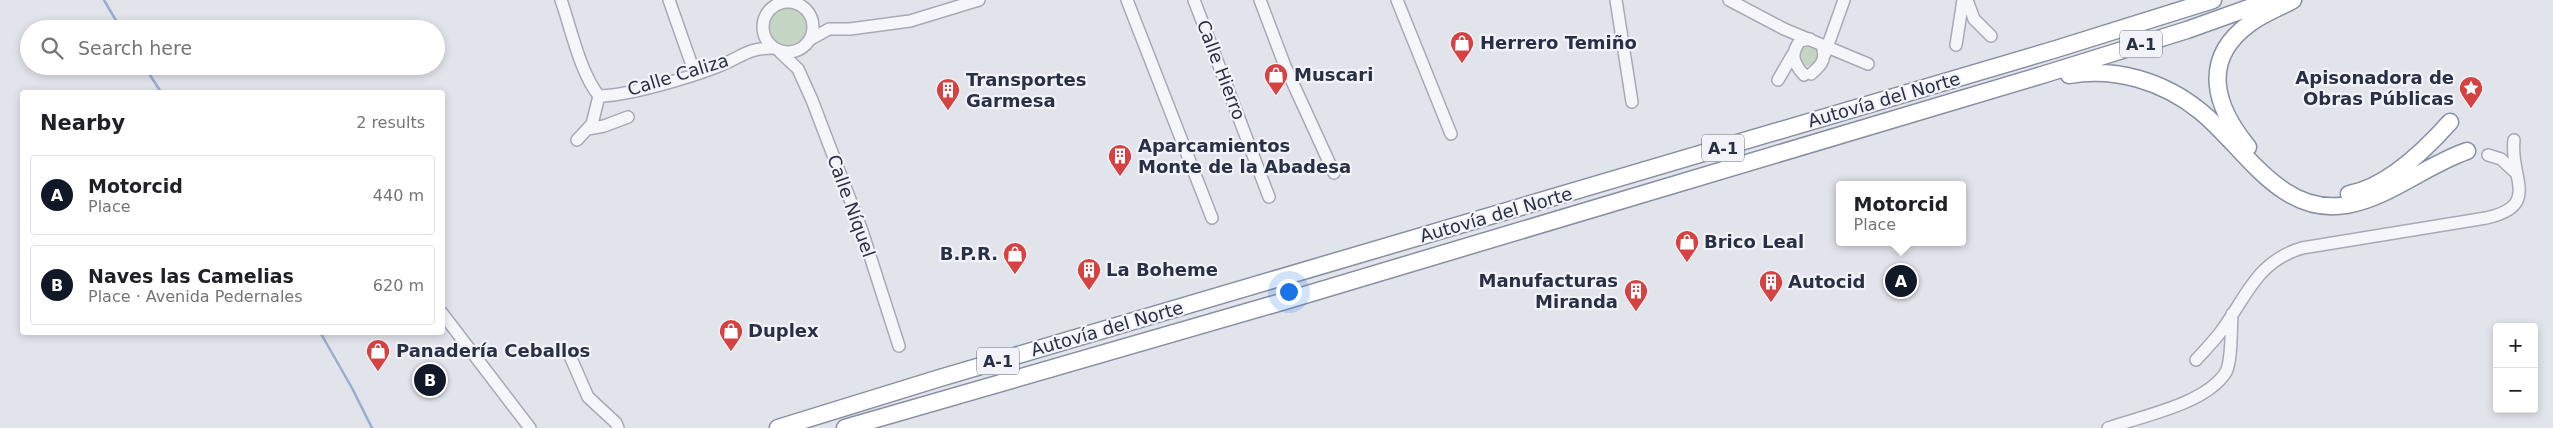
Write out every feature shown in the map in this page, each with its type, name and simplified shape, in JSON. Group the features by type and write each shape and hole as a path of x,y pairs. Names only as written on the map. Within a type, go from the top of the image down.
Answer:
{"highway":[{"name":"Autovía del Norte","path":"778,428 940,378 2044,53 2213,0"},
{"name":"Autovía del Norte","path":"845,428 1271,305 2010,84 2187,30 2271,0"},
{"path":"2293,0 2251,23 2240,32 2226,47 2218,76 2222,108 2234,130 2249,148 2291,185 2317,194 2352,193 2384,179 2417,156 2450,122"},
{"path":"2010,84 2086,72 2120,75 2146,81 2168,90 2200,111 2265,176 2291,196 2322,204 2346,205 2371,197 2389,190 2445,159 2467,151"}],"street":[{"path":"561,0 583,65 592,85 600,96 592,124 576,140"},
{"path":"669,0 695,74"},
{"path":"762,29 766,40 776,50 797,52 809,41 829,29 850,30 910,21 978,0"},
{"path":"1127,0 1212,218"},
{"name":"Calle Hierro","path":"1194,0 1269,197"},
{"path":"1260,0 1285,66 1334,173"},
{"path":"1397,0 1451,134"},
{"path":"1616,0 1632,102"},
{"path":"1729,0 1784,29 1812,40 1826,50 1868,64"},
{"path":"1784,29 1793,38 1794,64 1807,75 1820,65 1844,0"},
{"path":"1965,0 1974,19 1991,36"},
{"path":"1956,45 1965,0"},
{"path":"754,48 772,4 789,1 802,6 829,29"},
{"path":"798,69 800,56 809,41 813,27 810,14"},
{"path":"1778,80 1800,40 1812,40"},
{"name":"Calle Caliza","path":"600,96 695,74 720,66 754,48 776,50"},
{"name":"Calle Níquel","path":"776,50 798,69 862,231 898,346"},
{"path":"588,129 604,126 628,117"},
{"path":"2196,360 2220,333 2252,282 2287,252 2502,215 2510,211 2518,201 2521,187 2514,162 2514,140"},
{"path":"2488,155 2502,159 2519,176"},
{"path":"2108,428 2181,404 2210,388 2226,371 2232,313"},
{"path":"445,317 530,428"},
{"path":"570,356 588,398 616,423 618,428"}],"green space":[{"path":"789,7 803,13 809,27 803,41 789,47 775,41 769,27 775,13"},
{"path":"1809,44 1817,47 1820,55 1817,63 1809,66 1801,63 1798,55 1801,47"}],"waterway":[{"path":"104,0 116,20"},
{"path":"150,75 160,90"},
{"path":"322,335 372,428"}],"place":[{"name":"Herrero Temiño","path":"1462,64"},
{"name":"Muscari","path":"1276,96"},
{"name":"Apisonadora de Obras Públicas","path":"2471,109"},
{"name":"Transportes Garmesa","path":"948,111"},
{"name":"Aparcamientos Monte de la Abadesa","path":"1120,177"},
{"name":"Brico Leal","path":"1687,263"},
{"name":"B.P.R.","path":"1015,275"},
{"name":"Motorcid","path":"1901,281"},
{"name":"La Boheme","path":"1089,291"},
{"name":"Autocid","path":"1771,303"},
{"name":"Manufacturas Miranda","path":"1636,312"},
{"name":"Duplex","path":"731,352"},
{"name":"Panadería Ceballos","path":"378,372"},
{"name":"Naves las Camelias","path":"430,380"}]}
